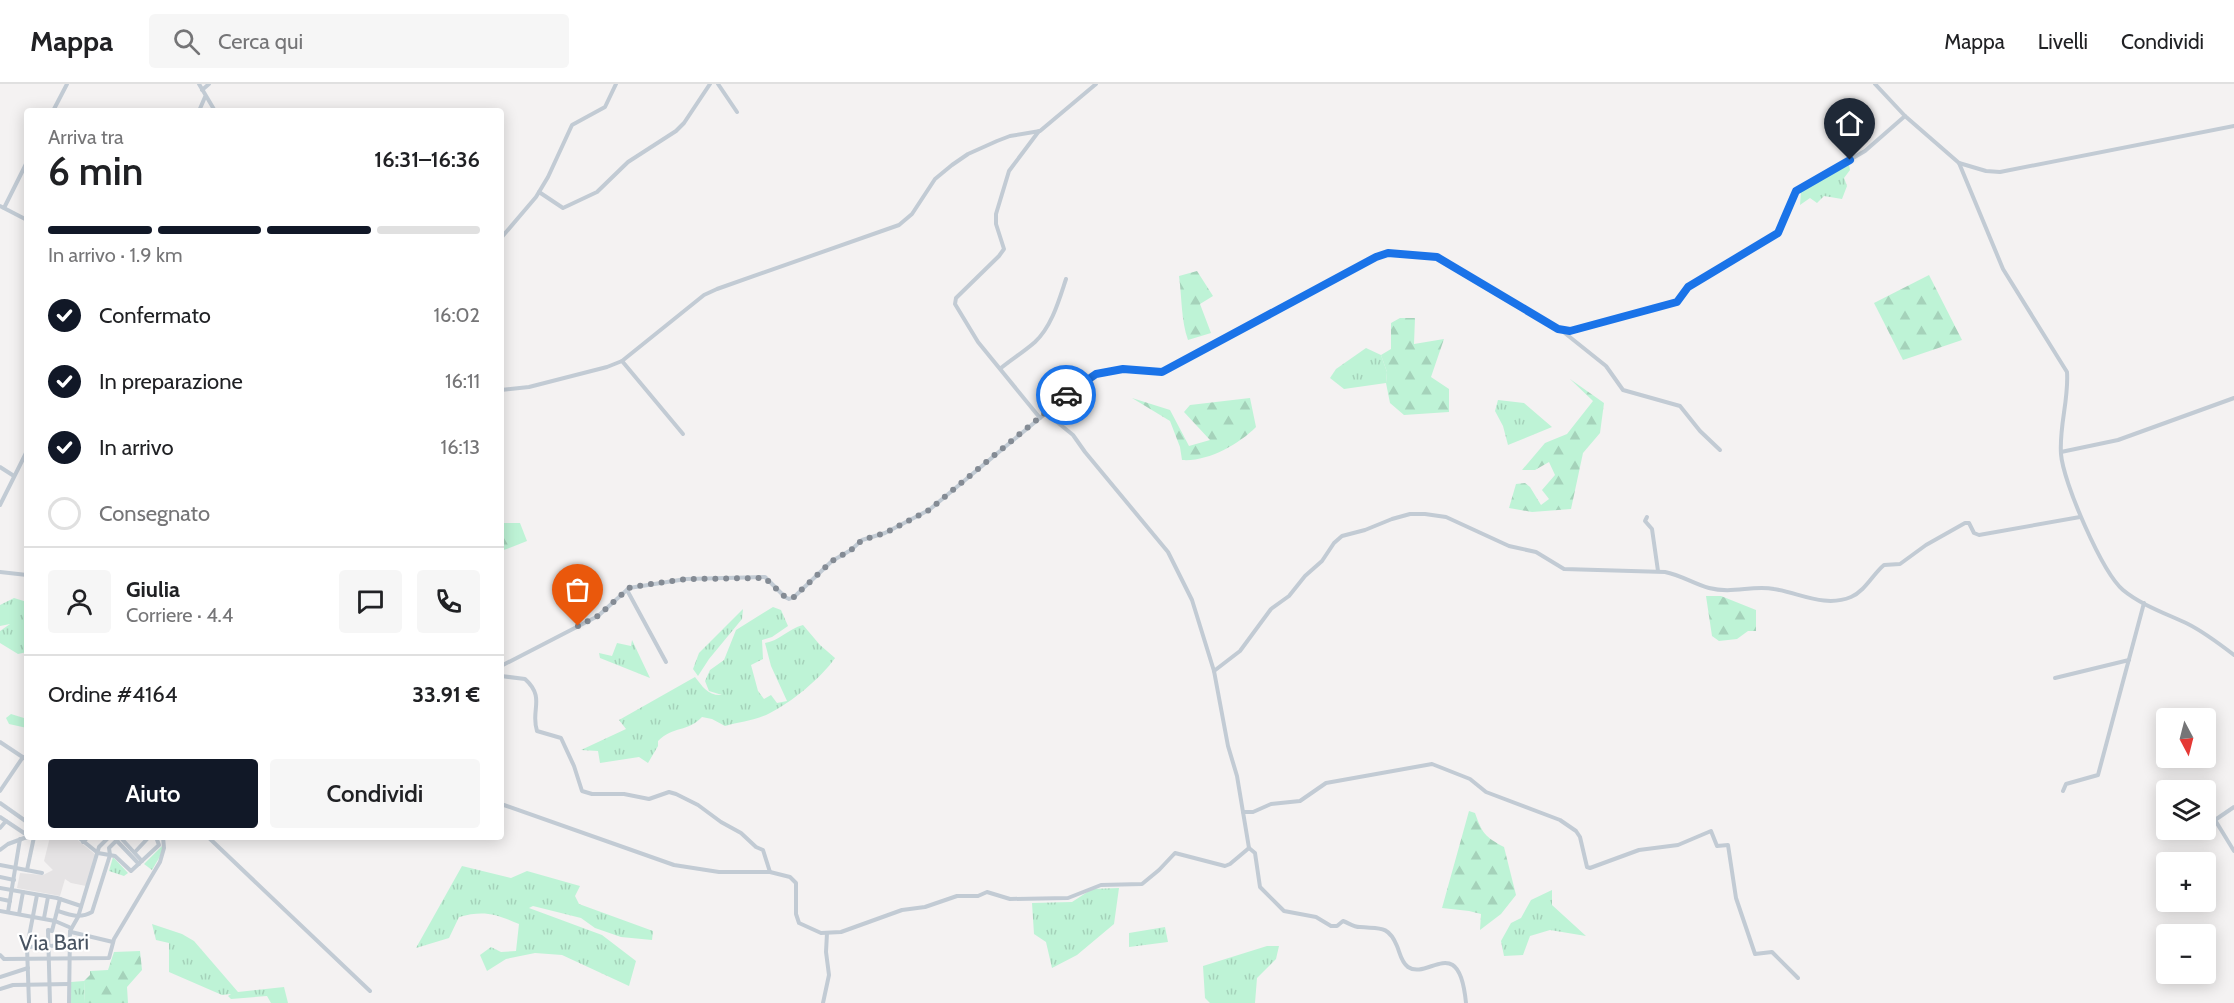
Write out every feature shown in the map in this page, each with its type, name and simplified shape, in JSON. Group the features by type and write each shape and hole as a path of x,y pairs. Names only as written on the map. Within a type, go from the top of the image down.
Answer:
{"street":[{"path":"55,108 67,84"},
{"path":"199,84 213,108"},
{"path":"202,90 209,84"},
{"path":"504,234 539,192 572,125 604,107 616,84"},
{"path":"539,192 563,208 597,192 628,162 666,139 684,123 710,84"},
{"path":"718,84 737,112"},
{"path":"1040,418 978,342 957,309 956,298 1004,249 996,224 996,214 1009,171 1040,131 1096,84"},
{"path":"1875,84 1905,117 1959,163 1986,171 2000,172 2234,126"},
{"path":"200,108 206,97"},
{"path":"1560,330 1570,331 1677,302 1688,287 1778,233 1796,191 1865,151 1905,117"},
{"path":"504,390 529,387 622,362 704,295 899,225 912,214 935,179 968,154 1010,136 1040,131"},
{"path":"1959,163 2010,282 2067,372 2067,389 2061,427 2062,466 2080,517 2115,582 2124,591 2144,603 2191,625 2234,655"},
{"path":"24,167 2,207 24,218"},
{"path":"504,664 598,616 627,590 644,585 686,579 765,578 785,597 794,597 832,561 851,550 862,540 885,533 929,510 1040,418 1049,407 1096,374 1123,369 1162,372 1376,257 1388,253 1437,257 1560,330 1606,366 1623,390 1680,406 1700,431 1720,450"},
{"path":"1000,368 1036,341 1044,331 1066,279"},
{"path":"622,362 682,434"},
{"path":"2061,452 2118,440 2234,398"},
{"path":"1046,412 1073,435 1172,558 1192,600 1214,671 1249,848"},
{"path":"0,505 24,457"},
{"path":"0,467 14,476"},
{"path":"1214,671 1240,651 1271,609 1289,596 1342,536 1410,514 1446,517 1509,546 1536,552 1564,569 1658,571 1680,575 1707,587 1731,591 1773,589 1809,600 1834,601 1849,598 1859,592 1884,565 1900,564 1926,545 1965,523 1969,523 1974,533 1979,535 2080,517"},
{"path":"1647,517 1646,521 1653,533 1658,571"},
{"path":"0,572 24,575"},
{"path":"627,590 666,662"},
{"path":"2063,791 2066,784 2098,775 2144,603"},
{"path":"2055,678 2129,660"},
{"path":"504,676 525,679 535,691 537,704 534,723 537,731 561,738 574,765 582,791 592,794 624,794 648,799 664,793 676,794 698,805 763,850 770,872"},
{"path":"0,742 24,757"},
{"path":"0,791 24,759"},
{"path":"1243,812 1253,812 1271,804 1300,801 1326,783 1432,764 1470,779 1486,792 1560,820 1576,831 1580,837 1587,867 1590,868 1639,850 1678,845 1711,831 1717,846 1728,845 1736,898 1755,954 1772,952 1798,978"},
{"path":"0,803 24,820"},
{"path":"504,805 674,865 719,873 770,872 785,875 795,880 796,914 800,923 813,931 827,933 851,930 902,910 925,907 957,896 978,896 987,892 1010,899 1068,898 1101,885 1142,884 1174,853 1225,866 1249,848"},
{"path":"2234,807 2215,820 2234,851"},
{"path":"0,817 24,834"},
{"path":"0,828 6,821"},
{"path":"0,850 24,838"},
{"path":"8,912 21,839"},
{"path":"27,870 33,840"},
{"path":"69,1003 71,928 78,917 99,847 106,840"},
{"path":"58,911 78,917 92,912 110,855 109,848 117,840"},
{"path":"121,840 135,852 140,863"},
{"path":"121,840 140,863"},
{"path":"135,852 145,840"},
{"path":"83,842 98,853 115,856 131,871 159,845 157,840"},
{"path":"71,928 71,933 113,942 160,862 164,840"},
{"path":"211,840 370,991"},
{"path":"1249,848 1254,850 1257,860 1260,887 1284,911 1316,917 1331,926 1336,926 1342,921 1360,927 1378,927 1386,931 1396,943 1403,961 1410,968 1417,970 1444,962 1450,963 1456,969 1465,989 1466,1003"},
{"path":"0,866 42,873"},
{"path":"0,877 14,880"},
{"path":"0,888 60,899 81,906"},
{"path":"19,914 23,892"},
{"path":"29,1003 27,947 37,895"},
{"path":"44,918 48,897"},
{"path":"0,899 10,901"},
{"path":"50,1003 48,930 52,931 60,899"},
{"path":"0,911 44,918 71,928"},
{"path":"823,1003 829,975 826,952 827,933"},
{"name":"Via Bari","path":"0,955 4,959 109,958 113,942"},
{"path":"27,947 69,945"},
{"path":"0,977 28,968"},
{"path":"0,989 13,985 69,984"}],"shaded area":[{"path":"49,840 78,840 96,855 86,886 71,883 65,879 60,896 17,888 20,873 43,875 53,870 44,861"}],"green space":[{"path":"1849,165 1850,170 1844,178 1847,186 1842,199 1824,196 1817,203 1810,198 1800,205 1801,191"},
{"path":"1197,271 1213,296 1200,304 1211,333 1188,340 1179,276"},
{"path":"1929,275 1962,340 1903,360 1874,303"},
{"path":"1400,318 1415,318 1414,344 1444,339 1431,377 1449,389 1449,412 1404,415 1390,403 1386,383 1387,372 1381,355 1391,349 1391,323"},
{"path":"1366,348 1381,355 1387,372 1386,383 1344,389 1330,378 1336,369"},
{"path":"1570,379 1604,403 1600,433 1583,453 1571,509 1532,512 1509,508 1516,484 1525,483 1530,487 1541,505 1549,499 1542,490 1555,475 1549,462 1535,470 1522,470 1545,443 1567,434 1593,401"},
{"path":"1132,398 1170,410 1189,446 1210,440 1184,412 1190,405 1250,398 1256,427 1222,451 1202,458 1182,460 1180,447 1170,421"},
{"path":"1498,400 1524,403 1552,427 1508,445 1503,426 1495,411"},
{"path":"504,523 520,523 527,541 517,545 517,539 504,537"},
{"path":"510,533 517,539 517,545 504,550 504,536"},
{"path":"1706,596 1721,596 1756,610 1756,631 1748,631 1737,639 1719,641 1712,636"},
{"path":"14,598 24,601 24,653 18,654 0,643 0,631 10,624 0,626 0,605"},
{"path":"773,607 781,610 788,626 772,637 762,640 763,659 751,665 758,691 764,699 771,695 777,703 787,701 771,666 765,643 803,625 835,658 797,696 765,715 725,726 702,717 697,722 669,733 658,741 658,746 648,763 639,757 600,763 598,751 581,750 626,729 619,720 695,677 709,692 722,695 709,691 705,681 710,670 724,660 736,630"},
{"path":"743,609 742,619 698,676 693,669 699,653"},
{"path":"632,640 650,678 600,658 599,653 612,656 617,643 631,646"},
{"path":"11,714 24,718 24,727 9,724 6,718"},
{"path":"1469,811 1475,813 1485,834 1504,847 1516,895 1501,914 1480,930 1481,914 1442,908"},
{"path":"162,846 162,853 152,870 144,864"},
{"path":"113,857 128,873 124,876 109,871"},
{"path":"462,866 511,878 527,871 580,886 575,896 579,904 653,931 652,940 621,937 595,928 581,918 533,906 529,908 602,935 636,961 629,986 562,955 535,953 506,959 487,971 480,955 491,947 501,952 516,951 519,924 490,914 459,917 449,938 416,948"},
{"path":"1119,888 1114,924 1077,955 1052,968 1046,942 1034,934 1032,903 1072,902 1092,889"},
{"path":"1552,890 1552,905 1586,936 1550,930 1530,936 1523,955 1504,956 1501,941 1511,923 1521,918 1531,900"},
{"path":"152,924 182,934 194,941 238,992 284,987 288,1003 271,1003 267,996 231,999 228,996 231,994 222,995 169,972 169,943 156,940"},
{"path":"1165,927 1168,942 1129,947 1129,933"},
{"path":"1267,946 1279,946 1276,959 1257,978 1255,1003 1210,1003 1205,998 1203,966"},
{"path":"140,951 142,970 127,987 128,1003 85,1003 84,981 90,975 90,971 108,970 114,952"},
{"path":"84,981 85,1003 71,1003 71,982"}],"way so far":[{"path":"578,626 598,616 629,588 686,579 765,578 785,597 794,597 832,561 851,550 862,540 885,533 929,510 1066,395"}],"route":[{"path":"1066,395 1096,374 1123,369 1162,372 1376,257 1388,253 1437,257 1558,329 1570,331 1677,302 1688,287 1778,233 1796,191 1850,160"}]}
